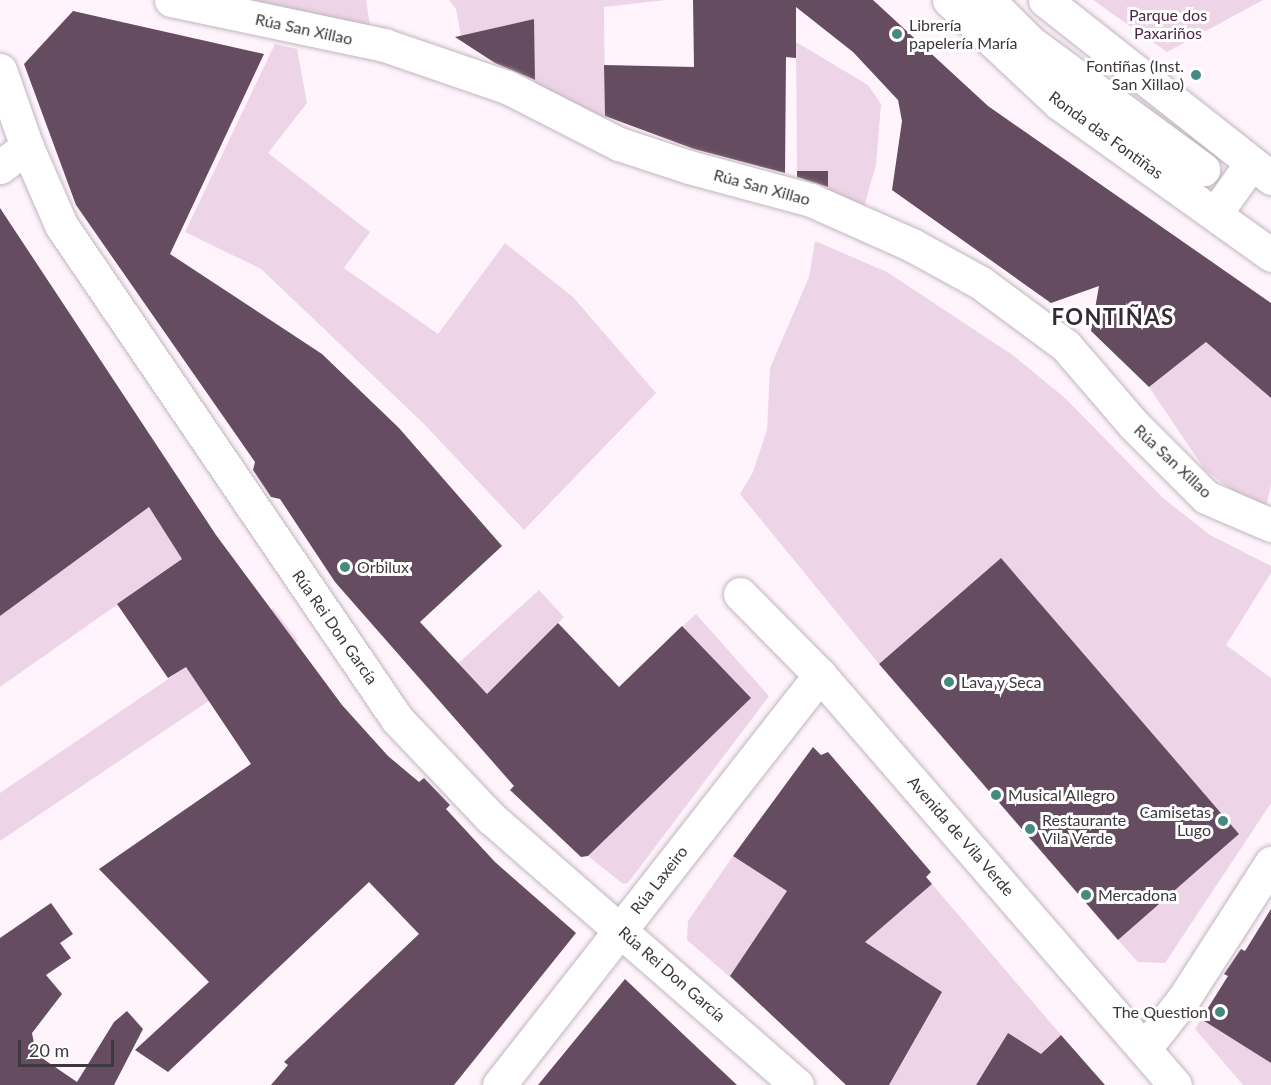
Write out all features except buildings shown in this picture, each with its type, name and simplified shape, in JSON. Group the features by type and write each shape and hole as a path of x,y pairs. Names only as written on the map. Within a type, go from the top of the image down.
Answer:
{"street":[{"name":"Rúa San Xillao","path":"171,0 384,45 507,87 619,144 689,167 811,200 912,245 981,283 1066,346 1133,424 1206,497 1271,525"},
{"name":"Ronda das Fontiñas","path":"950,0 1059,103 1271,255"},
{"path":"988,0 1030,42 1203,169"},
{"path":"1045,0 1261,171 1215,214"},
{"name":"Rúa Rei Don García","path":"0,70 27,147 61,225 398,719 490,818 621,929 797,1085"},
{"path":"0,167 27,147"},
{"name":"Avenida de Vila Verde","path":"740,594 820,675 1175,1085"},
{"name":"Rúa Laxeiro","path":"499,1085 820,675"},
{"path":"1145,1048 1180,1005 1271,863"}],"green space":[{"path":"220,0 366,0 371,32"},
{"path":"449,0 666,0 604,7 605,120 535,89 534,19 461,36 456,9"},
{"name":"Parque dos Paxariños","path":"1093,0 1263,0 1167,52"},
{"path":"796,42 868,85 881,104 876,165 863,210 827,196 828,171 797,171"},
{"path":"275,44 297,49 307,103 268,153 370,232 344,268 438,334 505,243 573,297 656,393 524,530 424,424 261,269 185,232"},
{"path":"815,241 887,272 1014,356 1065,398 1163,498 1210,535 1271,566 1271,573 1226,645 1271,678 1271,803 1165,963 1138,962 1118,940 1239,834 1001,558 879,664 740,494 753,472 767,430 770,368 809,277"},
{"path":"1206,342 1271,398 1271,486 1264,514 1205,470 1149,387"},
{"path":"149,507 182,559 0,687 0,616"},
{"path":"539,590 564,617 459,722 430,689"},
{"path":"273,608 298,641 0,841 0,793"},
{"path":"696,614 769,696 628,883 623,884 588,856 682,627"},
{"path":"733,856 787,891 730,977 687,940 688,921"},
{"path":"932,884 1061,1035 1041,1054 1008,1033 976,1085 889,1085 942,992 865,942"},
{"path":"1201,1019 1271,1063 1271,1085 1243,1085 1195,1029"}],"place":[{"name":"Librería papelería María","path":"897,34"},
{"name":"Fontiñas (Inst. San Xillao)","path":"1196,75"},
{"name":"Orbilux","path":"345,567"},
{"name":"Lava y Seca","path":"949,682"},
{"name":"Musical Allegro","path":"996,795"},
{"name":"Camisetas Lugo","path":"1223,821"},
{"name":"Restaurante Vila Verde","path":"1030,829"},
{"name":"Mercadona","path":"1086,895"},
{"name":"The Question","path":"1220,1012"}],"district":[{"name":"FONTIÑAS","path":"1113,317"}]}
